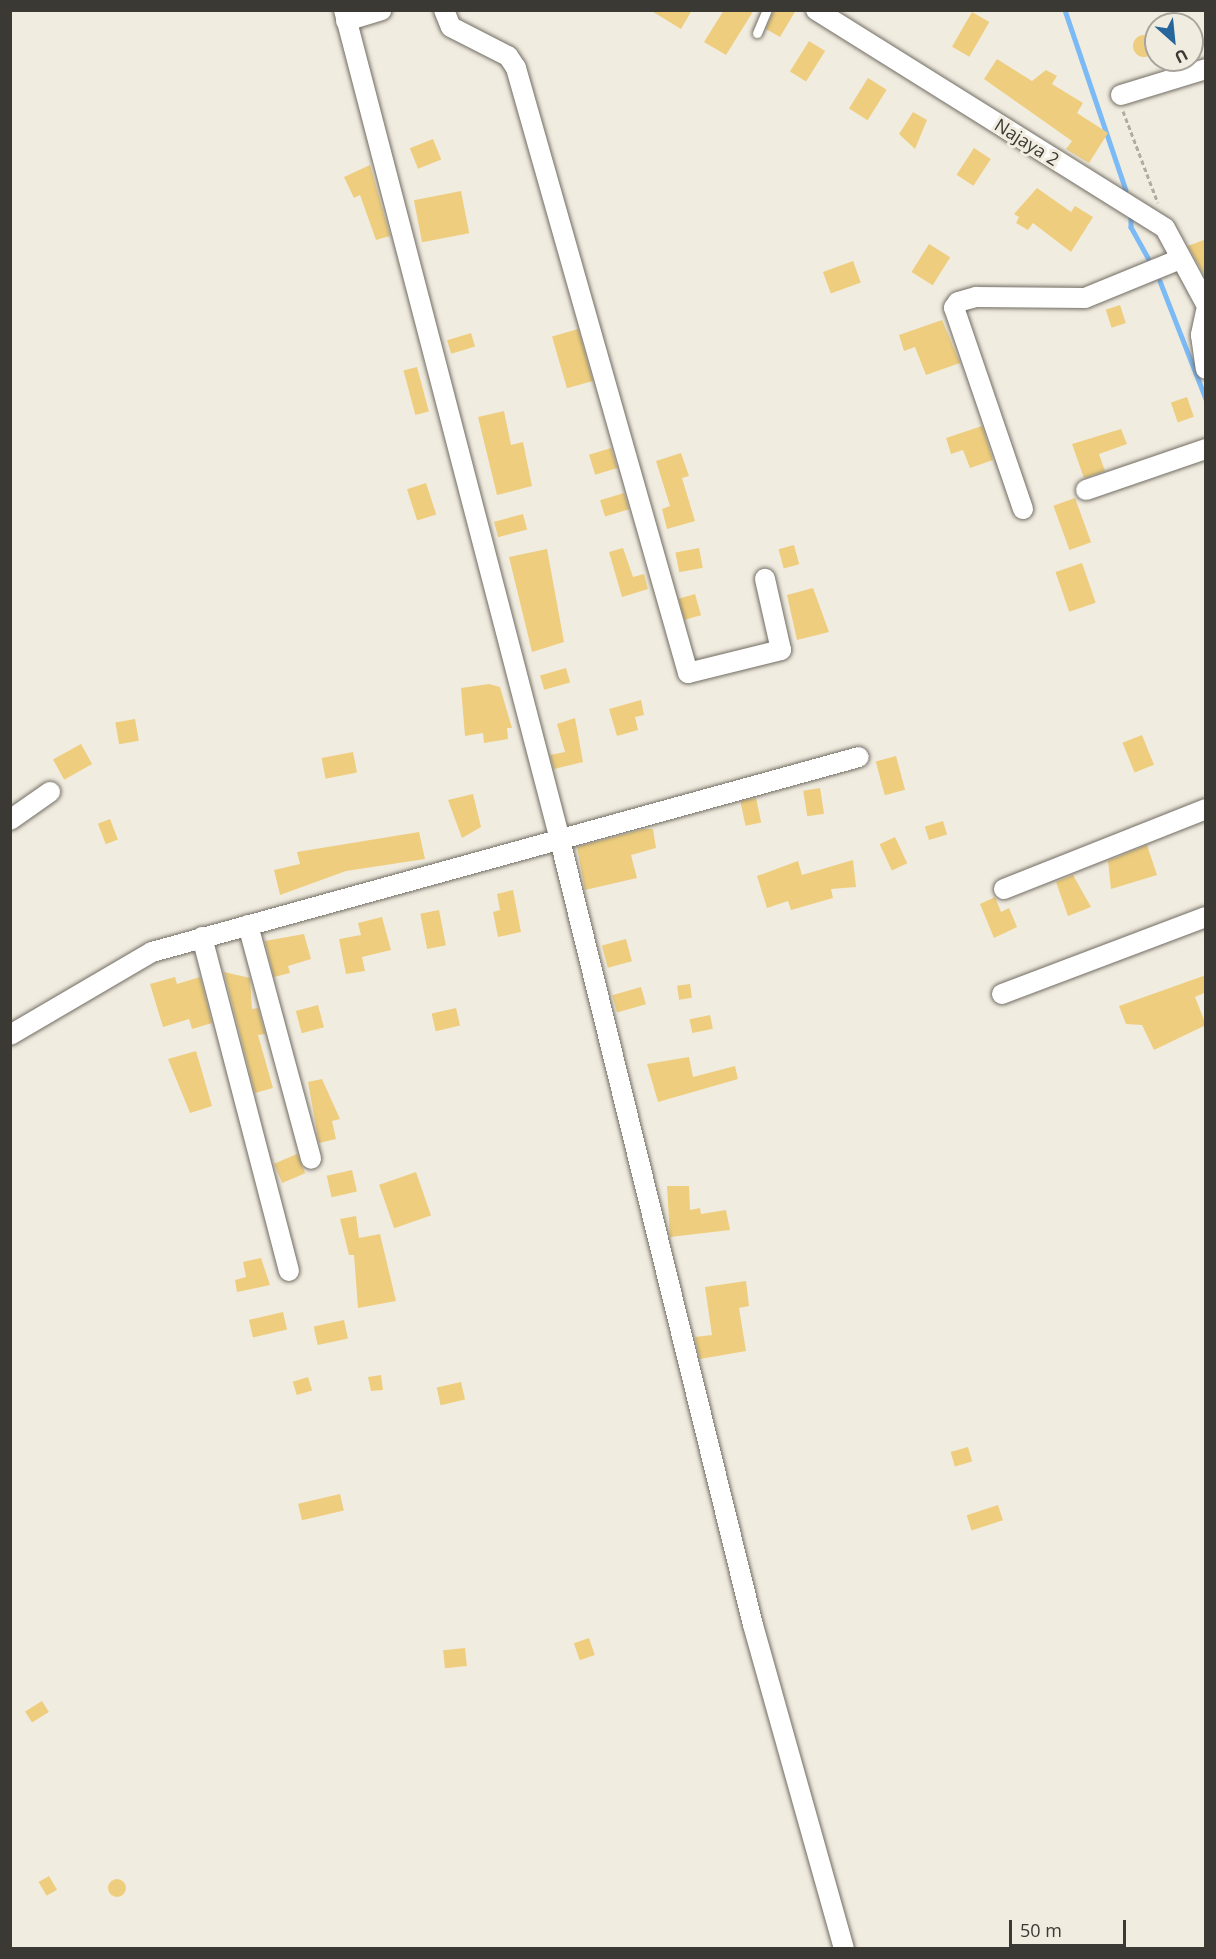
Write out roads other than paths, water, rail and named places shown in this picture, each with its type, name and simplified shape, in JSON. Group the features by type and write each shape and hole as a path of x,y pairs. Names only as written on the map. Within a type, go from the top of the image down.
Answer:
{"street":[{"path":"381,10 345,16 560,840 753,1625 844,1948"},
{"path":"444,10 452,27 508,56 516,68 688,673 781,650 765,579"},
{"name":"Najaya 2","path":"816,10 1165,228 1180,259"},
{"path":"1121,95 1206,69"},
{"path":"1023,509 954,308 958,302 976,297 1085,298 1180,259 1206,304"},
{"path":"1206,311 1201,335 1206,369"},
{"path":"1086,490 1206,448"},
{"path":"10,1035 146,955 202,937 859,757"},
{"path":"10,820 50,792"},
{"path":"1005,889 1206,809"},
{"path":"1002,994 1206,917"},
{"path":"248,925 311,1159"},
{"path":"202,937 289,1271"}],"lane":[{"path":"757,33 767,10"}],"waterway":[{"path":"1065,10 1126,190"},
{"path":"1131,213 1131,227 1148,258"},
{"path":"1160,281 1206,399"}]}
